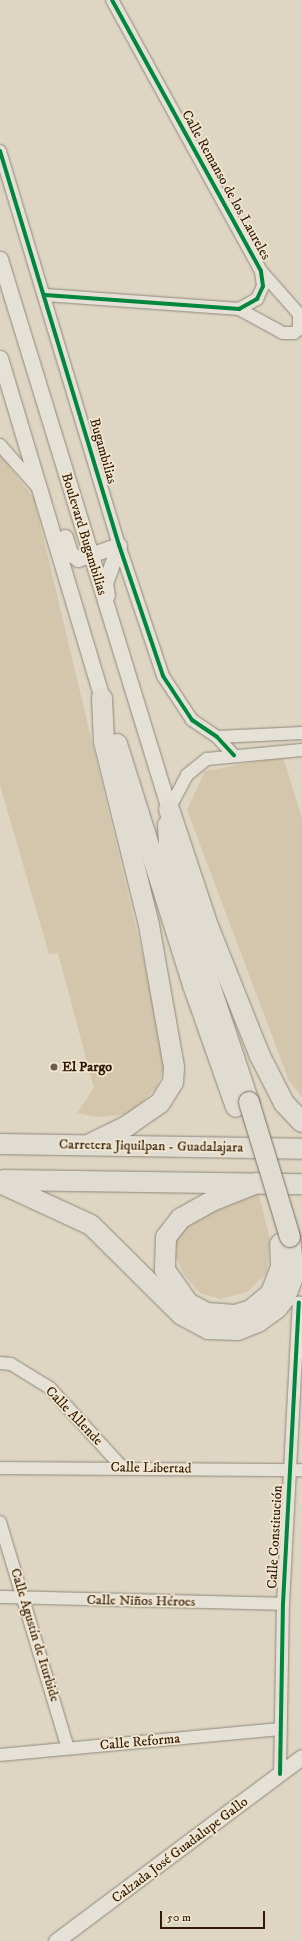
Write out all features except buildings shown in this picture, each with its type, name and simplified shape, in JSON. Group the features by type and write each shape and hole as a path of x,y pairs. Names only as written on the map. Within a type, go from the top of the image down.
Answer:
{"highway":[{"path":"102,698 192,985 243,1104"},
{"path":"92,1143 127,1126 160,1103 173,1082 174,1068 149,925 104,742 102,698"},
{"path":"0,1182 91,1225 182,1315 213,1330 248,1327 267,1317 285,1298 294,1269 170,865 166,843 169,809"},
{"path":"169,809 208,926 260,1056 284,1103 302,1122"},
{"name":"Carretera Jiquilpan - Guadalajara","path":"0,1144 92,1143 302,1148"},
{"path":"0,1182 302,1184"},
{"path":"257,1183 181,1218 166,1237 165,1270 188,1303 207,1313 235,1315 251,1310 271,1294 281,1267 285,1239"}],"street":[{"name":"Calle Remanso de los Laureles","path":"112,0 261,271 260,294 252,304 239,309"},
{"name":"Bugambilias","path":"0,151 45,295 119,545 170,690 192,720 218,737 234,755"},
{"name":"Boulevard Bugambilias","path":"0,259 169,809"},
{"path":"45,295 239,309 283,333 294,333 299,329 299,314 261,271"},
{"name":"Boulevard Bugambilias","path":"0,358 43,497 102,698"},
{"name":"Boulevard Bugambilias","path":"0,445 43,497"},
{"path":"43,497 57,521 72,556 78,559 91,557 119,545"},
{"path":"109,612 106,583 119,545"},
{"path":"218,737 302,733"},
{"path":"169,809 176,790 196,766 217,756 302,750"},
{"name":"Calle Constitución","path":"280,1774 283,1604 289,1471 299,1342 299,1302"},
{"name":"Calle Allende","path":"0,1363 11,1364 50,1388 122,1467"},
{"name":"Calle Libertad","path":"0,1468 122,1467 289,1471 302,1470"},
{"name":"Calle Agustín de Iturbide","path":"0,1522 25,1598 68,1748"},
{"name":"Calle Niños Héroes","path":"0,1597 283,1604"},
{"name":"Calle Reforma","path":"0,1755 280,1729"},
{"name":"Calzada José Guadalupe Gallo","path":"56,1941 302,1757"}],"shaded area":[{"path":"0,455 34,498 167,1058 157,1087 130,1114 97,1117 77,1113 94,1088 58,953 49,954 0,785"},
{"path":"283,757 302,818 302,1097 289,1081 187,810 205,771"},
{"path":"257,1187 270,1239 267,1273 247,1292 220,1299 200,1293 184,1275 171,1244 183,1222"}],"cycle path":[{"path":"45,295 239,309 257,299 263,286 261,271 112,0"},
{"path":"0,151 119,545 163,676 192,720 217,737 234,755"},
{"path":"280,1774 283,1604 299,1302"}],"place":[{"name":"El Pargo","path":"54,1067"}]}
